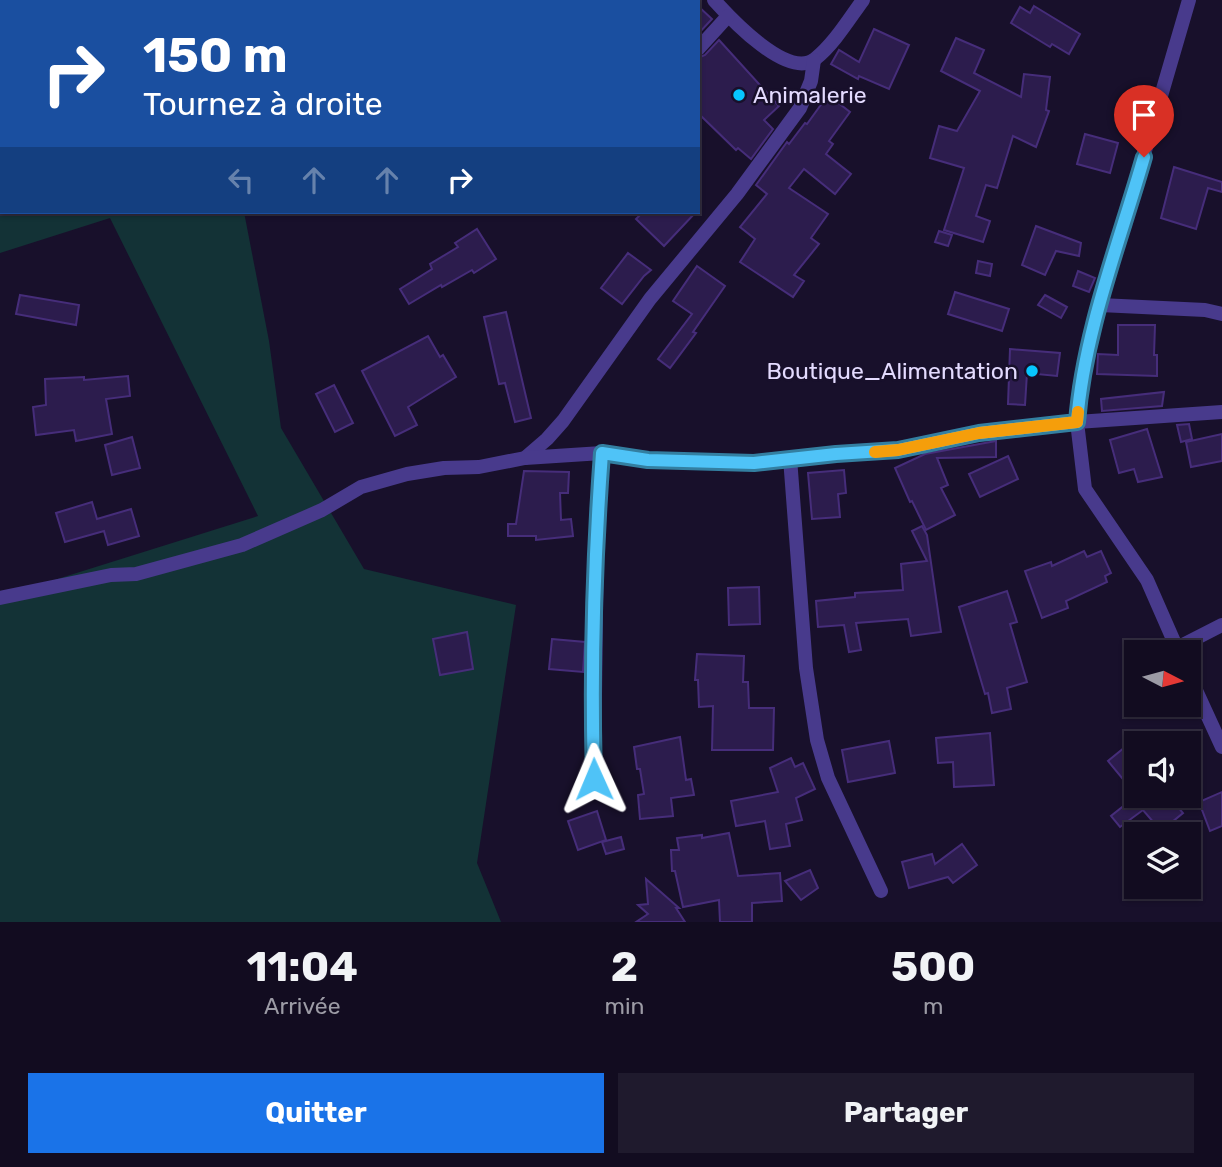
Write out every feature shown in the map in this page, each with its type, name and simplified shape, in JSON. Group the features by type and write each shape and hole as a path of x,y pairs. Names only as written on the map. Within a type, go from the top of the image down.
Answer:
{"street":[{"path":"714,0 751,36 787,62 801,65 814,60 863,0"},
{"path":"1174,640 1147,580 1085,489 1077,422 1080,384 1100,305 1189,0"},
{"path":"700,46 728,16"},
{"path":"525,458 563,421 650,299 768,153 800,108 811,81 814,60"},
{"path":"1100,305 1205,310 1222,314"},
{"path":"0,598 111,575 136,574 242,545 323,510 361,487 407,474 444,468 479,467 525,458 602,453 648,460 754,463 898,450 979,433 1077,422 1222,412"},
{"path":"594,779 597,529 602,453"},
{"path":"790,458 806,668 817,740 828,778 881,891"},
{"path":"1196,640 1222,625"},
{"path":"1201,701 1222,747"}],"green space":[{"path":"0,214 244,214 269,341 281,428 364,569 516,605 477,863 501,922 0,922 0,597 258,516 110,218 0,253"}],"building":[{"path":"1034,6 1080,34 1069,54 1052,44 1050,47 1011,23 1020,7 1030,13"},
{"path":"700,8 712,19 700,32"},
{"path":"874,29 909,45 889,89 859,76 858,79 831,64 839,50 859,62"},
{"path":"956,38 984,50 974,73 1021,97 1024,74 1050,77 1046,110 1049,111 1036,147 1013,136 997,188 986,185 976,216 990,221 983,242 944,230 964,168 930,158 939,126 957,131 980,91 941,71"},
{"path":"719,40 779,106 764,120 773,129 751,159 738,148 736,150 700,115 700,57"},
{"path":"828,95 850,112 829,141 833,144 826,154 851,174 835,194 804,169 789,188 828,214 811,238 819,244 794,275 804,281 793,297 740,262 755,239 740,227 767,194 756,185 787,142 789,144 805,123 807,124"},
{"path":"1085,134 1118,143 1110,173 1077,164"},
{"path":"1174,167 1222,182 1222,192 1208,188 1196,229 1161,218"},
{"path":"641,214 694,214 664,246 636,219"},
{"path":"1036,226 1081,243 1079,256 1056,251 1045,275 1022,265"},
{"path":"477,229 496,259 474,273 472,270 409,304 400,289 432,269 430,264 458,247 455,243"},
{"path":"939,231 952,235 948,246 935,242"},
{"path":"628,253 651,270 622,304 601,288"},
{"path":"978,261 992,264 990,276 976,273"},
{"path":"697,266 725,286 670,368 658,359 692,314 673,301"},
{"path":"1078,271 1095,278 1089,292 1073,286"},
{"path":"955,292 1009,309 1002,331 948,314"},
{"path":"20,295 79,305 76,325 16,314"},
{"path":"1045,295 1067,307 1061,318 1038,305"},
{"path":"506,312 531,418 515,422 505,383 499,384 484,317"},
{"path":"1118,325 1155,325 1154,355 1157,355 1157,376 1097,374 1098,354 1118,355"},
{"path":"428,336 456,377 408,407 417,425 395,436 362,371"},
{"path":"1010,349 1060,353 1057,376 1027,373 1025,405 1008,404"},
{"path":"128,376 130,396 106,399 112,434 76,441 74,430 36,435 33,407 46,405 45,379 84,377 84,380"},
{"path":"334,385 353,423 335,432 316,394"},
{"path":"1164,392 1162,406 1102,411 1101,399"},
{"path":"1189,424 1192,439 1181,442 1177,425"},
{"path":"1147,429 1162,477 1138,482 1134,469 1119,473 1110,440"},
{"path":"1222,434 1222,461 1191,467 1186,442"},
{"path":"132,437 140,468 112,475 105,445"},
{"path":"996,441 996,457 937,458 948,485 941,488 955,515 926,530 895,468 925,454"},
{"path":"1008,456 1018,479 980,497 969,474"},
{"path":"844,470 846,493 838,494 840,517 812,519 808,473"},
{"path":"524,471 569,472 568,493 560,493 561,520 571,519 573,536 536,540 536,536 508,536 508,524 516,524"},
{"path":"92,502 97,519 131,509 139,536 108,545 104,531 65,542 56,513"},
{"path":"922,526 927,535 941,632 911,636 908,619 856,623 861,650 849,652 844,625 818,627 816,601 855,597 855,593 903,590 901,564 927,561 912,531"},
{"path":"1084,551 1087,557 1101,551 1111,573 1105,576 1107,582 1066,601 1068,608 1042,618 1025,571 1051,562 1052,566"},
{"path":"759,587 760,624 729,625 728,588"},
{"path":"1007,591 1017,622 1010,624 1027,682 1007,688 1011,709 992,713 988,693 985,694 959,607"},
{"path":"467,632 473,669 440,675 433,639"},
{"path":"552,639 585,642 583,672 549,669"},
{"path":"697,654 744,656 743,682 748,682 749,708 774,708 773,750 712,750 713,706 699,707 698,680 695,680"},
{"path":"990,733 994,785 954,787 953,762 938,763 936,738"},
{"path":"680,737 686,780 691,779 694,795 671,798 673,816 640,819 638,795 644,794 634,747"},
{"path":"889,741 895,773 848,782 842,750"},
{"path":"1124,748 1124,780 1108,761"},
{"path":"791,758 795,767 803,763 815,789 796,798 802,820 786,824 790,846 770,849 765,821 736,826 731,801 778,792 770,768"},
{"path":"1222,792 1222,826 1210,831 1201,801"},
{"path":"1124,806 1124,808 1179,808 1183,813 1172,822 1153,822 1143,810 1120,827 1111,816"},
{"path":"597,811 606,840 578,850 568,821"},
{"path":"729,833 738,876 780,873 782,901 752,903 752,922 720,922 719,900 683,907 675,871 672,871 671,850 679,850 677,838 702,835 702,838"},
{"path":"621,837 624,849 606,854 602,842"},
{"path":"962,844 977,865 953,883 948,877 909,888 902,862 932,854 935,864"},
{"path":"810,870 818,888 801,900 785,881"},
{"path":"646,879 679,908 676,908 685,922 636,922 648,914 638,905 648,904"}],"slow traffic":[{"path":"875,452 898,450 979,433 1077,422 1078,412"}],"place":[{"name":"Animalerie","path":"739,95"},
{"name":"Boutique_Alimentation","path":"1032,371"}],"route":[{"path":"594,779 597,529 602,453 648,460 754,463 898,450 979,433 1077,422 1080,384 1100,305 1144,157"}]}
